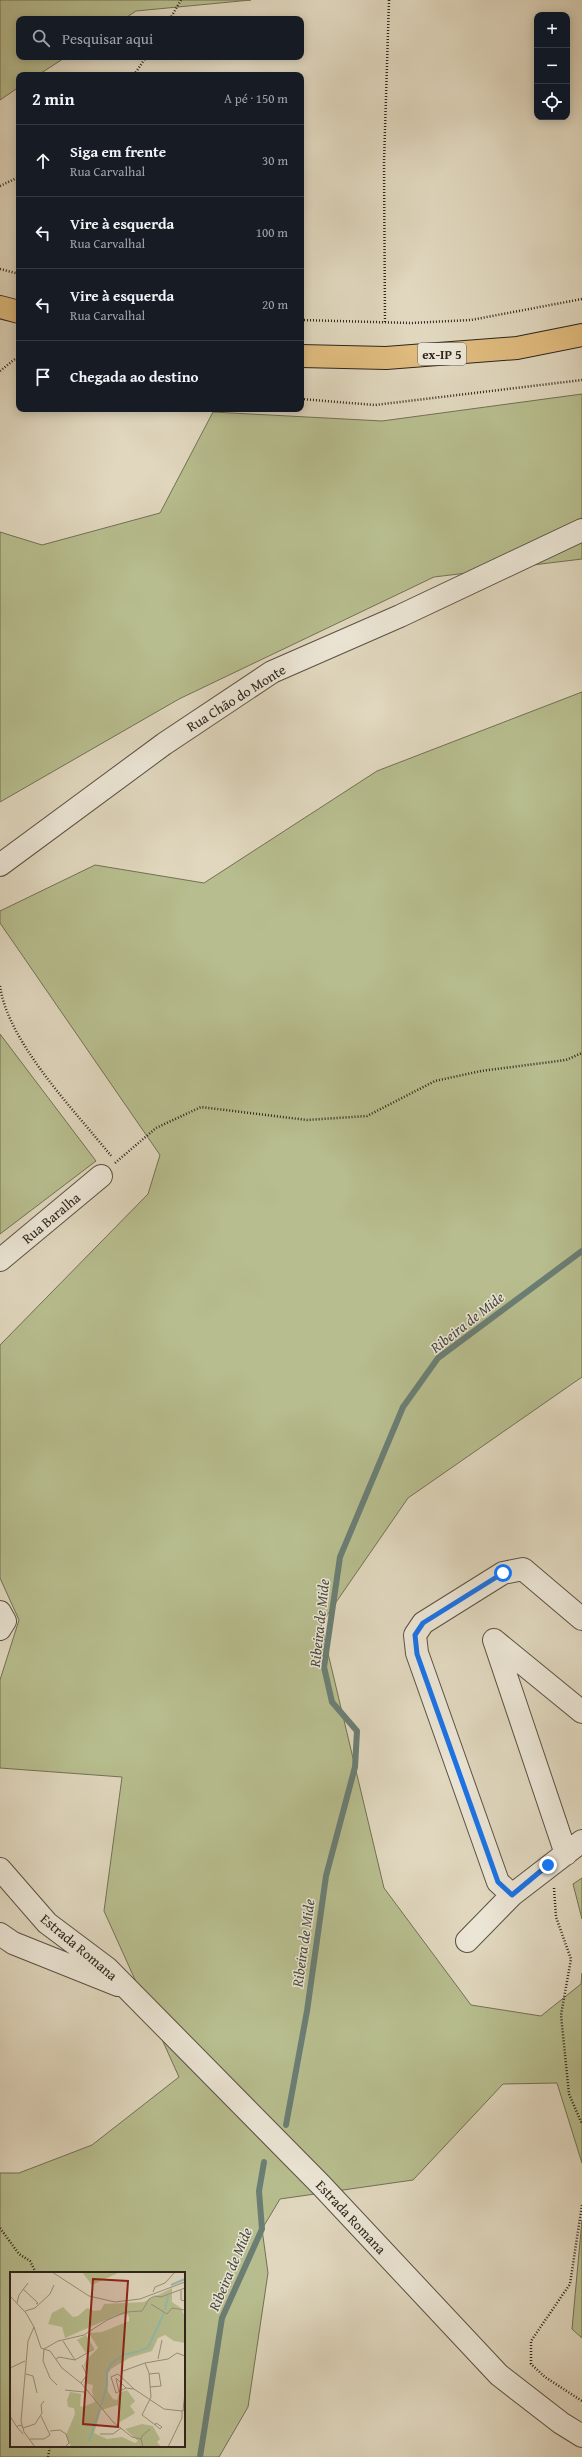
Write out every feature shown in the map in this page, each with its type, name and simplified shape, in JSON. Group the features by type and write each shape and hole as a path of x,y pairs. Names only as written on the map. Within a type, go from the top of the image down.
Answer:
{"highway":[{"path":"0,307 16,311"},
{"name":"ex-IP 5","path":"304,356 386,358 517,348 582,335"}],"street":[{"name":"Rua Chão do Monte","path":"0,865 164,744 272,672 400,616 582,530"},
{"name":"Rua Baralha","path":"0,1260 109,1169"},
{"path":"512,1895 498,1882 417,1654 415,1635 423,1623 503,1573 522,1569 582,1619"},
{"path":"0,1612 5,1621 0,1629"},
{"path":"467,1941 512,1895 565,1853 494,1640 582,1712"},
{"name":"Estrada Romana","path":"0,1869 47,1923 91,1954 127,1988 321,2185 499,2375 560,2423 582,2436"},
{"name":"Estrada Romana","path":"0,1934 13,1943 127,1988"}],"path":[{"path":"172,16 181,0"},
{"path":"385,322 384,162 389,0"},
{"path":"136,72 144,60"},
{"path":"0,186 16,178"},
{"path":"0,269 16,273"},
{"path":"304,320 385,322 471,320 582,299"},
{"path":"0,371 16,359"},
{"path":"304,399 375,405 582,380"},
{"path":"0,986 2,1001 15,1030 109,1169 156,1128 201,1107 307,1120 367,1116 435,1081 481,1071 566,1060 582,1053"},
{"path":"565,1853 553,1878 556,1918 571,1959 561,2014 570,2094 582,2124"},
{"path":"582,2205 570,2284 531,2341 531,2364 545,2377 582,2401"},
{"path":"0,2228 19,2254 30,2261 36,2272"},
{"path":"48,2457 50,2447"}],"green space":[{"path":"0,0 251,0 136,11 128,16 16,16 16,60 61,60 43,72 16,72 16,89 0,100"},
{"path":"582,394 582,559 434,577 179,699 0,802 0,532 42,545 160,513 213,412 382,421"},
{"path":"582,692 582,1377 408,1498 321,1624 384,1888 471,2005 541,2016 581,1984 582,1973 582,2163 557,2083 503,2084 413,2180 280,2199 262,2229 268,2273 248,2407 219,2457 0,2457 0,2173 19,2173 92,2145 179,2077 104,1911 122,1777 0,1768 0,1680 19,1620 0,1578 0,1345 148,1194 160,1155 0,923 0,911 95,865 204,883 377,771"},
{"path":"0,1034 96,1161 0,1234"},
{"path":"582,1878 582,1919 573,1884"},
{"path":"582,2220 582,2338 572,2329"}],"waterway":[{"name":"Ribeira de Mide","path":"286,2125 307,2011 326,1876 355,1767 357,1731 332,1702 324,1667 340,1557 403,1407 438,1358 582,1251"},
{"name":"Ribeira de Mide","path":"200,2457 222,2318 262,2229 259,2191 264,2162"}],"route":[{"path":"503,1573 423,1623 415,1635 417,1654 498,1882 512,1895 548,1865"}]}
